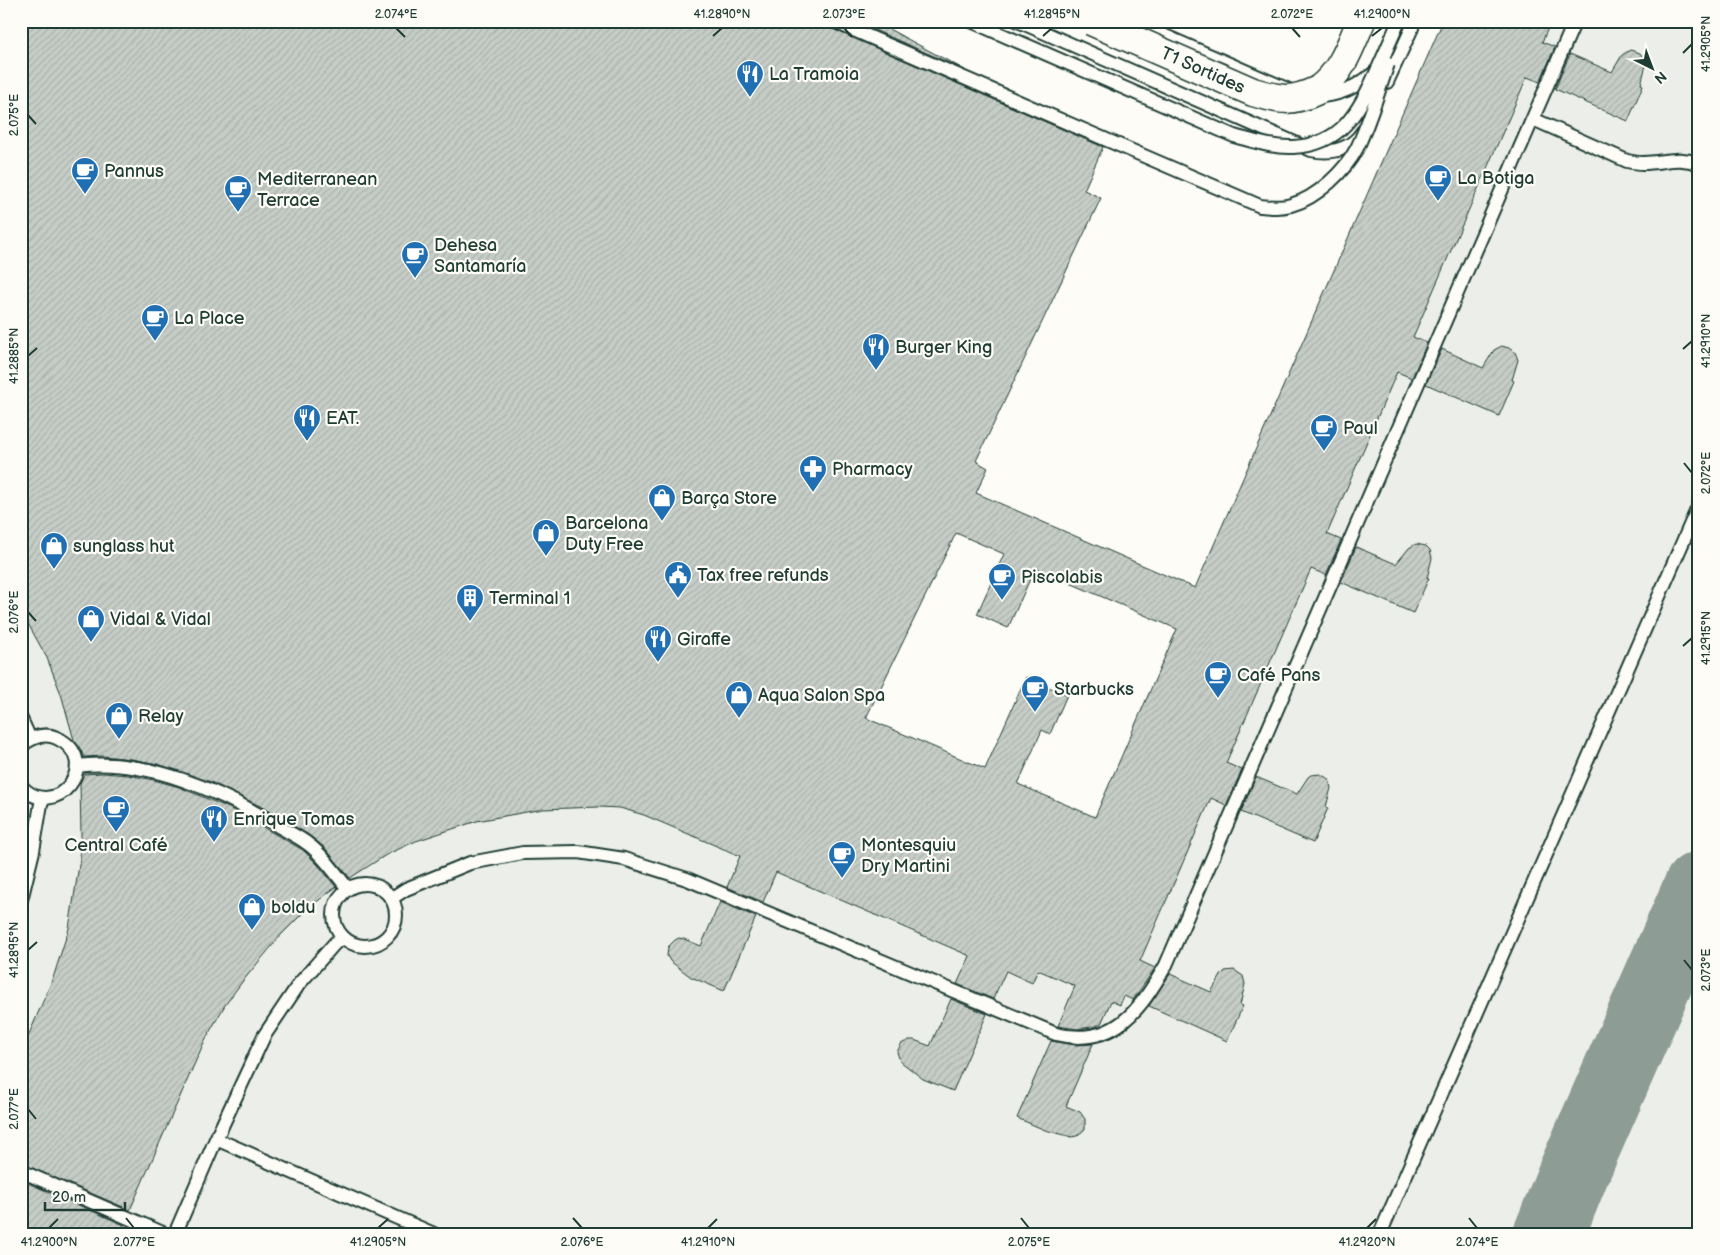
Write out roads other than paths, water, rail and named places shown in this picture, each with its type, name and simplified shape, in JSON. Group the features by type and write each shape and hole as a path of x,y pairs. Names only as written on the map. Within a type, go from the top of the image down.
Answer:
{"main road":[{"name":"T1 Sortides","path":"1091,21 1254,92 1288,100 1318,90 1333,78 1361,21"}],"lane":[{"path":"833,21 1260,206 1278,207 1301,202 1324,186 1350,159 1371,115 1407,23"},
{"path":"971,21 1234,136 1264,144 1295,147 1316,143 1345,127 1359,109 1407,23"},
{"path":"1018,21 1311,150 1322,152 1334,152 1353,143 1366,127 1407,23"},
{"path":"1130,21 1296,93 1309,96 1327,96 1342,93 1371,75 1385,62 1407,23"},
{"path":"392,898 406,888 470,863 523,853 588,853 624,859 687,879 1056,1034 1073,1038 1091,1037 1110,1030 1127,1020 1140,1006 1166,965 1575,21"},
{"path":"1532,119 1627,161 1642,163 1674,159 1699,164"},
{"path":"1380,1234 1699,505"},
{"path":"21,719 26,742 40,736 52,736 66,742 73,751 77,766 72,783 60,794 50,798 32,795 21,786"},
{"path":"77,766 93,764 132,767 178,779 223,796 308,844 348,889"},
{"path":"21,900 33,851 42,798"},
{"path":"366,884 380,888 392,898 396,909 394,928 378,943 364,946 354,944 344,938 337,928 334,918 337,904 340,897 348,889 366,884"},
{"path":"175,1234 216,1139 264,1036 299,984 336,943 344,938"},
{"path":"216,1139 434,1234"},
{"path":"21,1172 165,1234"}],"place":[{"name":"La Tramoia","path":"750,98"},
{"name":"Pannus","path":"85,195"},
{"name":"La Botiga","path":"1438,202"},
{"name":"Mediterranean Terrace","path":"238,213"},
{"name":"Dehesa Santamaría","path":"415,279"},
{"name":"La Place","path":"155,342"},
{"name":"Burger King","path":"876,371"},
{"name":"EAT.","path":"307,442"},
{"name":"Paul","path":"1324,452"},
{"name":"Pharmacy","path":"813,493"},
{"name":"Barça Store","path":"662,522"},
{"name":"Barcelona Duty Free","path":"546,557"},
{"name":"sunglass hut","path":"54,570"},
{"name":"Tax free refunds","path":"678,599"},
{"name":"Piscolabis","path":"1002,601"},
{"name":"Terminal 1","path":"470,622"},
{"name":"Vidal & Vidal","path":"91,643"},
{"name":"Giraffe","path":"658,663"},
{"name":"Café Pans","path":"1218,699"},
{"name":"Starbucks","path":"1035,713"},
{"name":"Aqua Salon Spa","path":"739,719"},
{"name":"Relay","path":"119,740"},
{"name":"Central Café","path":"116,833"},
{"name":"Enrique Tomas","path":"214,843"},
{"name":"Montesquiu Dry Martini","path":"842,879"},
{"name":"boldu","path":"252,931"}]}
